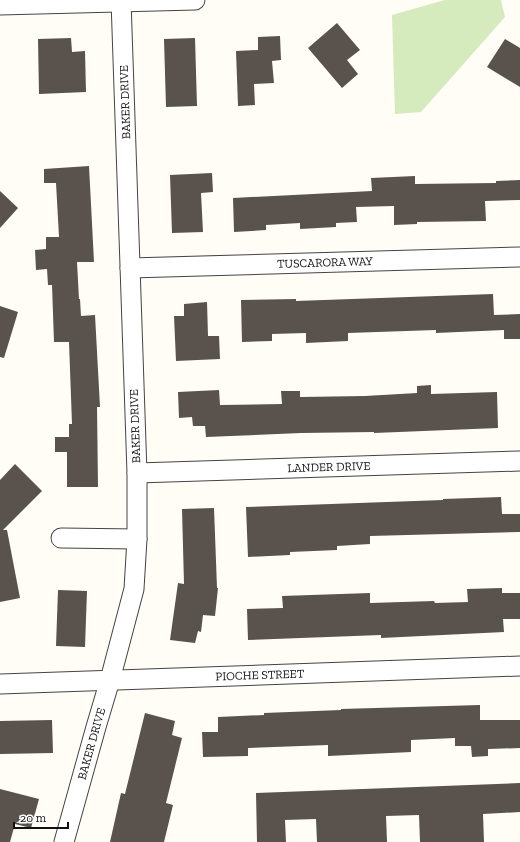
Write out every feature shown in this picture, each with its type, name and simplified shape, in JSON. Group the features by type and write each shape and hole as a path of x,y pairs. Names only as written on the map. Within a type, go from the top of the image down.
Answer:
{"street":[{"path":"0,5 195,0"},
{"name":"BAKER DRIVE","path":"64,842 134,589 138,538 122,1"},
{"name":"TUSCARORA WAY","path":"130,268 520,257"},
{"name":"LANDER DRIVE","path":"137,473 520,461"},
{"path":"61,538 138,538"},
{"name":"PIOCHE STREET","path":"0,684 520,666"}],"green space":[{"path":"445,0 501,0 505,17 421,112 395,114 392,15"}],"building":[{"path":"337,23 360,50 347,60 358,74 342,88 308,48"},
{"path":"280,36 281,60 272,61 274,83 254,84 255,105 238,106 236,51 258,50 258,37"},
{"path":"71,38 72,52 85,51 86,92 39,94 38,39"},
{"path":"195,38 197,106 166,107 164,39"},
{"path":"505,39 520,48 520,87 487,67"},
{"path":"89,166 94,262 77,262 81,316 95,315 100,407 97,407 98,487 67,487 67,452 55,452 55,437 69,437 69,424 72,424 69,342 54,342 52,285 48,285 47,269 36,270 35,250 46,249 46,237 59,237 56,183 44,183 44,169"},
{"path":"212,173 213,192 201,193 203,232 172,233 170,175"},
{"path":"415,176 415,184 496,183 496,181 520,180 520,200 485,201 486,221 417,222 417,224 394,225 394,206 356,207 357,222 336,223 336,227 300,229 300,223 266,225 266,230 234,232 233,198 372,191 371,178"},
{"path":"0,191 18,208 0,228"},
{"path":"493,294 494,315 520,314 520,339 504,339 504,330 436,333 436,330 348,333 348,341 306,343 306,333 272,334 272,341 242,342 241,300 296,299 296,301"},
{"path":"207,302 208,336 219,336 220,359 176,361 174,316 184,316 184,304"},
{"path":"0,306 18,312 4,358 0,357"},
{"path":"431,385 431,394 497,392 498,428 206,437 205,426 193,426 192,417 179,418 178,392 219,390 220,405 282,404 281,391 300,391 300,397 365,396 417,393 417,386"},
{"path":"15,464 42,491 3,530 7,530 20,598 0,602 0,480"},
{"path":"501,497 502,514 520,514 520,532 370,536 370,544 337,546 337,550 290,552 290,555 248,557 246,507"},
{"path":"214,508 218,588 215,616 203,615 201,632 198,631 195,643 170,640 178,583 184,584 182,509"},
{"path":"502,588 502,593 520,593 520,619 503,619 504,632 381,638 381,635 248,640 247,609 283,608 282,596 370,593 370,603 434,601 435,603 468,602 467,589"},
{"path":"58,590 87,591 85,647 56,646"},
{"path":"480,705 480,720 520,720 520,748 488,749 488,756 472,757 471,746 455,746 455,738 411,740 411,752 328,756 328,745 248,748 248,756 203,757 202,732 218,732 218,717 341,709"},
{"path":"145,713 175,721 172,735 182,738 166,803 173,805 164,842 110,842 121,793 125,794"},
{"path":"52,720 53,753 0,754 0,721"},
{"path":"520,783 520,812 483,814 484,842 420,842 419,815 386,816 387,842 317,842 316,819 285,820 286,842 257,842 256,793"},
{"path":"0,789 39,799 31,828 15,824 10,842 0,842"}]}
